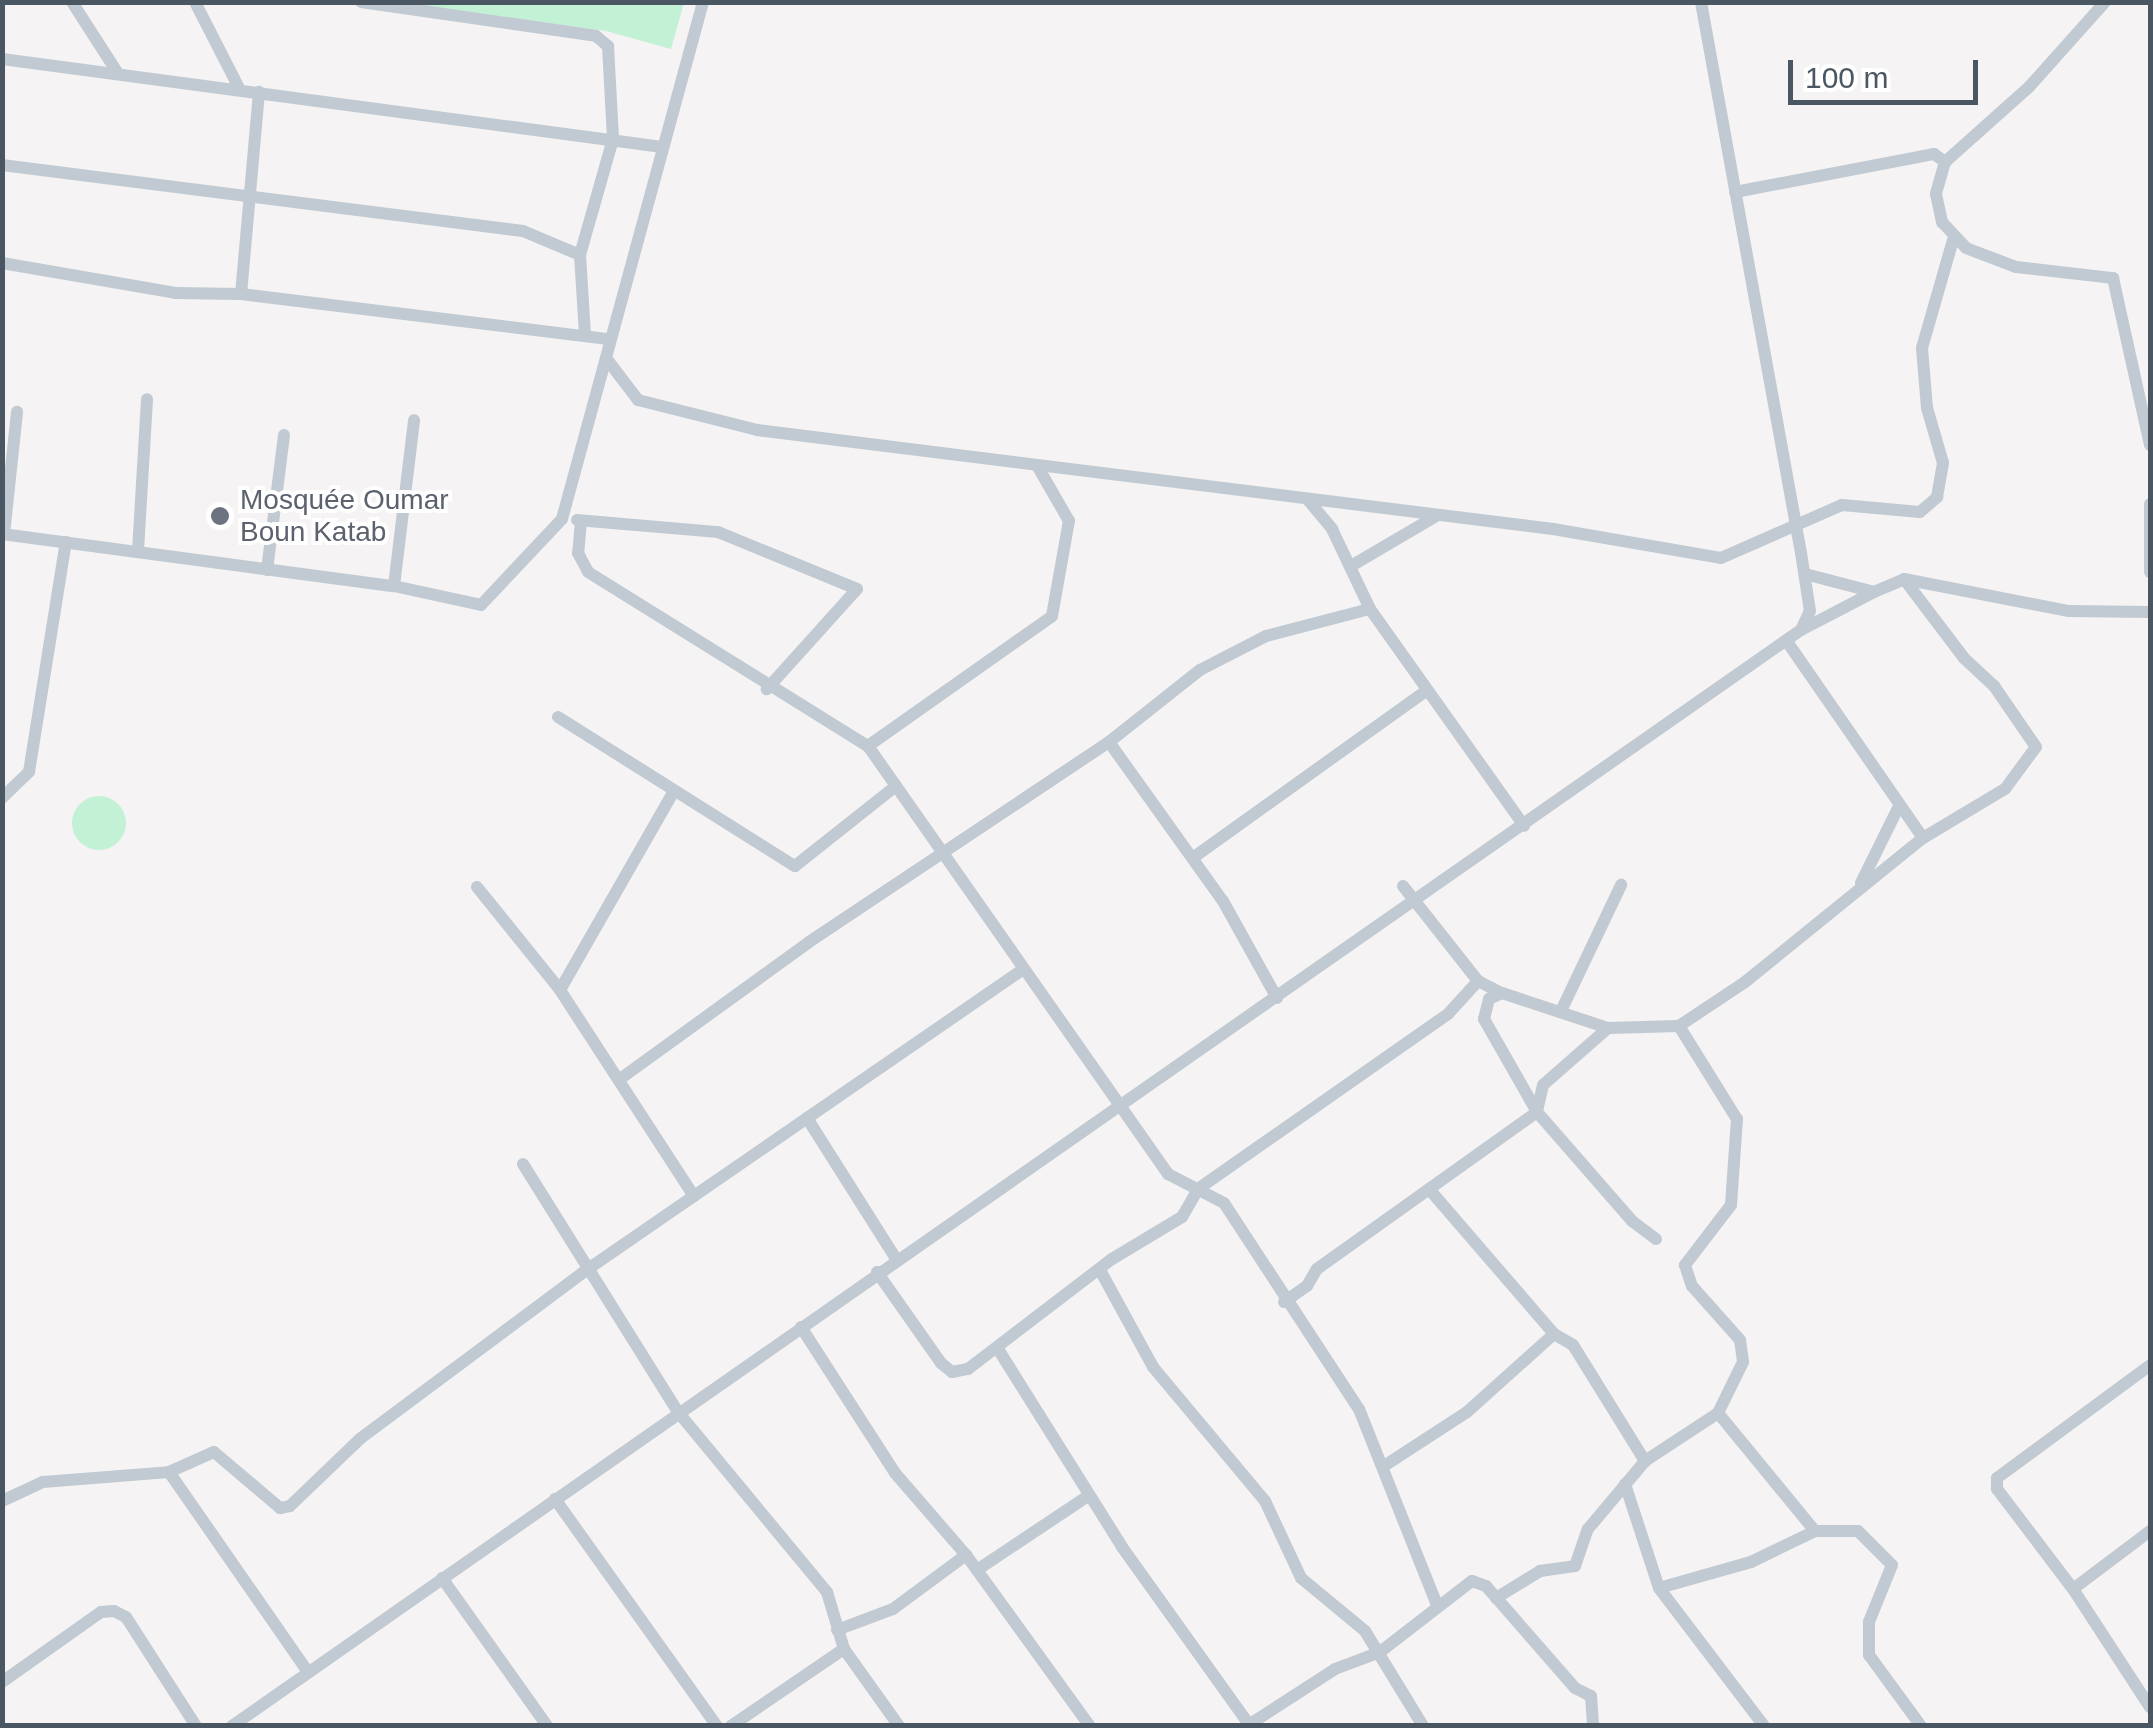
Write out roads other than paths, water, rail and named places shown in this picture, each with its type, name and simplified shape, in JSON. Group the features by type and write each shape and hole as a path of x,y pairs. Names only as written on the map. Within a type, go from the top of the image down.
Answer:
{"street":[{"path":"72,2 117,72"},
{"path":"195,2 229,56 240,90"},
{"path":"361,2 596,36 613,63 613,140 580,255 586,334"},
{"path":"17,412 3,534 394,586 481,604 562,520 703,2"},
{"path":"1701,2 1796,520 1810,611 1802,630"},
{"path":"606,358 638,400 671,412 756,430 1438,515 1721,558 1796,520 1859,504 1920,512 1937,496 1943,463 1927,408 1922,348 1952,240 1936,194 1945,162 2029,88 2104,2"},
{"path":"2,59 662,147"},
{"path":"242,294 258,92"},
{"path":"1735,192 1934,154 1945,162"},
{"path":"3,166 252,194 523,231 580,255"},
{"path":"1952,240 2016,267 2113,278 2150,444"},
{"path":"2,263 175,293 242,294 610,339"},
{"path":"138,551 147,399"},
{"path":"394,586 414,420"},
{"path":"266,570 284,435"},
{"path":"868,746 1052,616 1069,521 1038,467"},
{"path":"1308,500 1351,566 1370,610 1524,826"},
{"path":"2150,504 2150,572"},
{"path":"1351,566 1438,515"},
{"path":"562,520 718,532 858,588 768,689"},
{"path":"581,521 578,554 588,572 768,689 868,746 1118,1109 1168,1174 1224,1203 1284,1302 1359,1409 1437,1605"},
{"path":"2,798 29,772 66,542"},
{"path":"1804,574 1874,592"},
{"path":"1402,886 1478,980 1502,993 1608,1028 1678,1026 1745,982 1923,838 2005,789 2036,747 1994,686 1964,658 1904,579"},
{"path":"232,1726 896,1259 1788,644 1802,630 1904,579 2069,611 2150,612"},
{"path":"620,1079 1109,742 1200,670 1266,636 1370,610"},
{"path":"1788,644 1898,808 1923,838"},
{"path":"1194,857 1426,691"},
{"path":"558,717 795,866 896,786"},
{"path":"1109,742 1194,857 1277,998"},
{"path":"560,990 674,791"},
{"path":"1856,889 1898,808"},
{"path":"1561,1010 1621,885"},
{"path":"477,887 560,990 694,1196"},
{"path":"2,1501 43,1482 169,1472 218,1453 267,1499 280,1508 290,1506 361,1438 588,1269 1022,970"},
{"path":"878,1272 952,1372 998,1349 1100,1270 1182,1218 1198,1188 1448,1014 1478,980"},
{"path":"1502,993 1489,1000 1484,1019 1537,1112 1632,1220 1656,1239"},
{"path":"1496,1598 1540,1571 1575,1566 1588,1529 1625,1484 1645,1461 1718,1413 1743,1362 1740,1340 1692,1286 1686,1265 1731,1205 1737,1119 1678,1026"},
{"path":"1284,1302 1307,1286 1317,1269 1537,1112 1543,1085 1608,1028"},
{"path":"807,1118 896,1259"},
{"path":"523,1164 678,1412 827,1592 844,1649 899,1726"},
{"path":"1430,1189 1554,1334 1573,1345 1645,1461"},
{"path":"1100,1270 1153,1366 1266,1500 1301,1578 1380,1652 1423,1726"},
{"path":"801,1327 895,1473 966,1554 1090,1726"},
{"path":"1384,1466 1468,1412 1554,1334"},
{"path":"998,1349 1088,1496 1248,1724 1351,1660 1380,1652 1472,1581 1496,1598 1575,1688 1591,1696 1594,1726"},
{"path":"2150,1366 1997,1478 1997,1489 2074,1589 2150,1707"},
{"path":"1718,1413 1814,1530"},
{"path":"169,1472 308,1672"},
{"path":"1625,1484 1659,1588 1764,1726"},
{"path":"977,1570 1088,1496"},
{"path":"555,1499 717,1726"},
{"path":"1659,1588 1751,1562 1814,1530 1858,1532 1892,1565 1869,1622 1869,1656 1921,1726"},
{"path":"2074,1589 2150,1530"},
{"path":"837,1630 893,1609 966,1554"},
{"path":"442,1578 547,1726"},
{"path":"2,1682 101,1612 114,1610 126,1617 196,1726"},
{"path":"731,1726 844,1649"}],"place":[{"name":"Mosquée Oumar Boun Katab","path":"220,516"}]}
